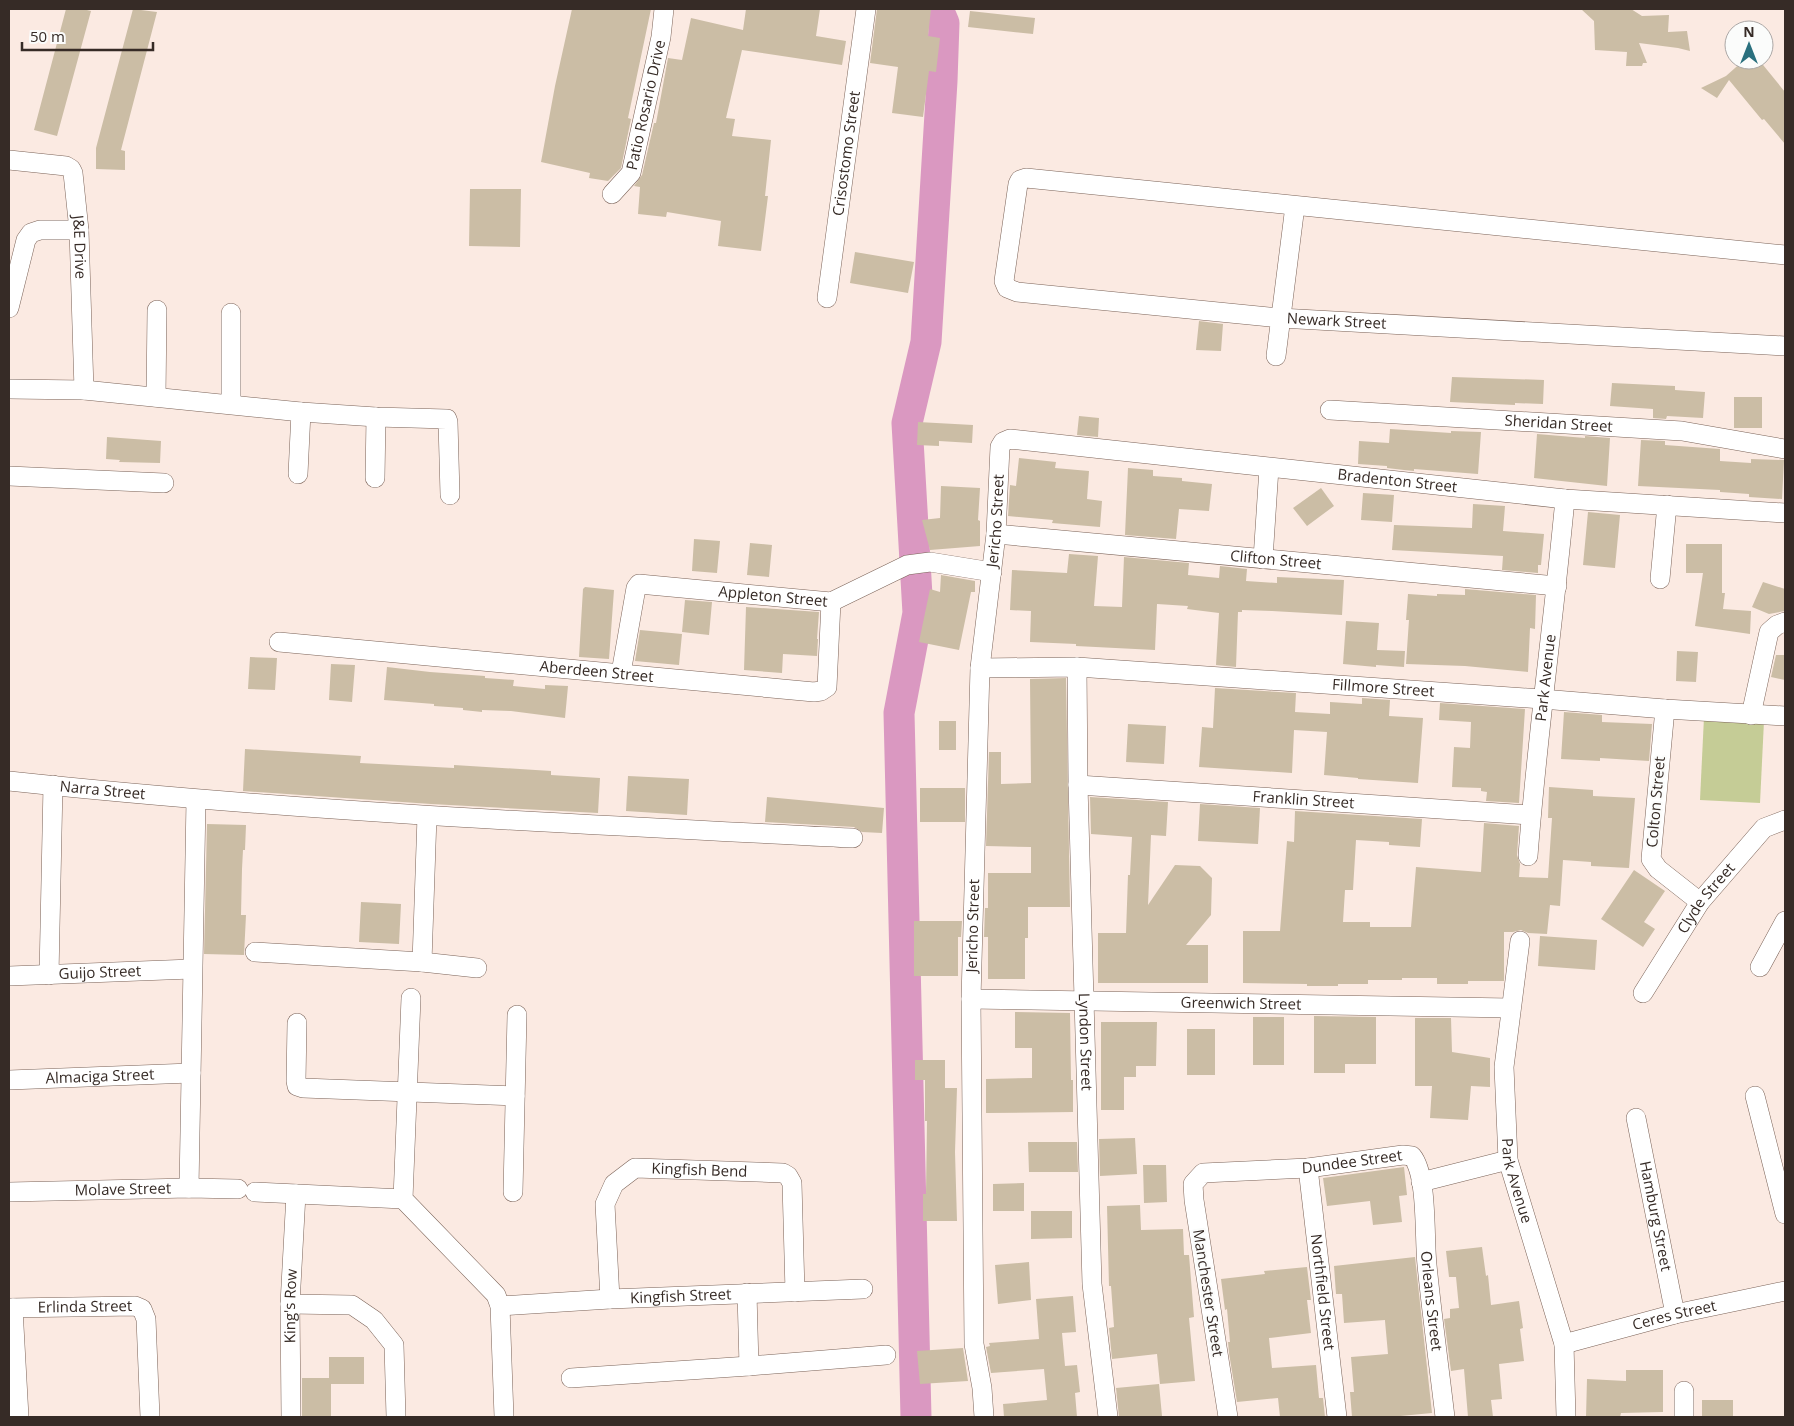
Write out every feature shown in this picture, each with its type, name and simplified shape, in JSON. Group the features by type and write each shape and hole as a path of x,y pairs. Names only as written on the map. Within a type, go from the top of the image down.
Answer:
{"street":[{"name":"Patio Rosario Drive","path":"612,194 631,173 661,37 664,9"},
{"name":"Crisostomo Street","path":"827,298 866,9"},
{"name":"J&E Drive","path":"9,160 66,166 71,168 73,173 79,230 84,390"},
{"name":"Newark Street","path":"1295,206 1026,178 1020,180 1018,184 1004,281 1007,288 1017,292 1280,318 1785,346"},
{"path":"1276,356 1295,206 1785,255"},
{"path":"9,308 26,240 31,233 40,230 79,230"},
{"path":"156,397 157,310"},
{"path":"230,404 231,313"},
{"path":"9,389 84,390 300,412 447,419 450,495"},
{"name":"Sheridan Street","path":"1330,410 1682,431 1785,449"},
{"path":"298,474 300,412"},
{"path":"375,478 376,417"},
{"name":"Bradenton Street","path":"1010,439 1565,499 1785,513"},
{"name":"Jericho Street","path":"984,1417 982,1388 974,1344 971,999 980,668 996,534 1000,447 1003,442 1010,439"},
{"path":"1263,558 1269,468"},
{"path":"9,476 164,483"},
{"name":"Park Avenue","path":"1528,856 1542,698 1557,586 1565,499"},
{"path":"1660,579 1667,505"},
{"name":"Clifton Street","path":"996,534 1557,586"},
{"name":"Appleton Street","path":"621,673 636,588 639,584 830,602 907,565 930,562 992,572"},
{"name":"Aberdeen Street","path":"279,642 821,691 827,687 830,602"},
{"path":"1751,714 1770,632 1777,625 1785,622"},
{"name":"Fillmore Street","path":"980,668 1077,667 1785,716"},
{"name":"Lyndon Street","path":"1077,667 1078,785 1092,1284 1108,1417"},
{"name":"Colton Street","path":"1665,709 1651,859 1658,868 1700,902"},
{"name":"Narra Street","path":"9,780 196,800 427,816 853,838"},
{"path":"49,975 53,785"},
{"name":"Franklin Street","path":"1078,785 1531,815"},
{"path":"189,1188 196,800"},
{"path":"422,962 427,816"},
{"name":"Clyde Street","path":"1642,992 1700,902 1764,828 1785,820"},
{"path":"1760,967 1785,920"},
{"name":"Park Avenue","path":"1520,941 1504,1067 1508,1160 1564,1344 1566,1417"},
{"path":"256,952 422,962 477,968"},
{"name":"Guijo Street","path":"9,976 192,969"},
{"path":"410,998 403,1200 496,1295 500,1306 504,1417"},
{"name":"Greenwich Street","path":"971,999 1511,1008"},
{"path":"513,1192 517,1015"},
{"path":"297,1022 297,1086 303,1088 514,1096"},
{"name":"Almaciga Street","path":"9,1080 191,1074"},
{"path":"1755,1096 1785,1214"},
{"name":"Hamburg Street","path":"1636,1118 1675,1314"},
{"name":"Dundee Street","path":"1203,1173 1308,1168 1403,1155 1412,1156 1418,1162 1422,1182"},
{"path":"1422,1182 1508,1160"},
{"name":"Kingfish Bend","path":"610,1299 605,1204 614,1184 635,1168 783,1173 788,1176 792,1183 795,1292"},
{"name":"Northfield Street","path":"1308,1168 1337,1417"},
{"name":"Manchester Street","path":"1203,1173 1193,1184 1194,1200 1228,1417"},
{"name":"Orleans Street","path":"1422,1182 1426,1263 1445,1417"},
{"name":"Molave Street","path":"9,1192 189,1188 403,1200"},
{"name":"King's Row","path":"291,1417 290,1304 296,1194"},
{"name":"Kingfish Street","path":"500,1306 610,1299 863,1288"},
{"name":"Ceres Street","path":"1564,1344 1675,1314 1785,1291"},
{"path":"747,1294 749,1366"},
{"path":"290,1304 352,1305 374,1320 394,1345 396,1417"},
{"name":"Erlinda Street","path":"11,1308 135,1306 142,1309 146,1319 150,1417"},
{"path":"11,1308 19,1417"},
{"path":"571,1378 886,1355"},
{"path":"1684,1391 1684,1417"}],"green space":[{"path":"1704,717 1764,721 1760,803 1700,800"}],"building":[{"path":"66,9 91,11 57,136 34,130"},
{"path":"133,9 157,12 121,150 125,151 125,170 96,169 96,148"},
{"path":"572,9 651,9 628,118 631,119 621,168 608,181 589,178 590,173 541,162"},
{"path":"746,9 820,9 816,36 846,41 842,65 742,50 726,118 735,119 732,136 771,140 765,196 768,196 761,251 718,246 721,221 667,212 666,217 638,214 640,187 634,186 642,175 654,123 656,123 668,58 682,60 691,18 743,30"},
{"path":"877,9 931,9 928,36 940,38 936,72 929,71 923,117 892,113 898,67 870,63"},
{"path":"1581,9 1631,9 1642,16 1669,15 1668,32 1687,31 1690,51 1639,43 1647,63 1643,63 1642,66 1626,66 1627,52 1595,50 1594,21"},
{"path":"970,11 1035,18 1033,34 968,27"},
{"path":"1733,70 1767,70 1785,92 1785,144 1764,119 1762,120 1729,80 1717,98 1701,88 1726,76"},
{"path":"470,189 521,189 520,247 469,246"},
{"path":"855,252 914,262 908,293 850,283"},
{"path":"1199,321 1223,324 1221,351 1196,350"},
{"path":"1452,377 1544,380 1543,404 1515,403 1515,405 1450,402"},
{"path":"1612,383 1675,386 1675,390 1705,392 1703,418 1667,416 1666,419 1653,418 1653,409 1610,406"},
{"path":"1734,397 1762,397 1762,428 1734,428"},
{"path":"1079,416 1099,418 1098,437 1077,435"},
{"path":"918,422 973,425 972,443 939,441 939,446 917,445"},
{"path":"1390,429 1451,433 1451,431 1481,432 1478,474 1414,469 1414,471 1387,468 1387,466 1358,464 1359,441 1389,443"},
{"path":"1537,434 1610,438 1607,486 1534,478"},
{"path":"107,437 161,441 160,463 119,462 120,460 106,459"},
{"path":"1641,440 1665,441 1665,445 1720,449 1720,461 1751,463 1751,459 1784,460 1782,499 1749,497 1749,494 1720,492 1720,490 1638,486"},
{"path":"1019,458 1056,462 1055,468 1089,471 1087,499 1102,501 1100,527 1052,523 1053,520 1008,516 1010,485 1016,486"},
{"path":"1128,468 1153,470 1153,476 1182,478 1182,481 1212,484 1209,511 1179,509 1176,539 1125,535"},
{"path":"941,486 980,488 978,520 980,521 980,546 930,550 922,520 940,518"},
{"path":"1321,488 1334,506 1307,526 1293,508"},
{"path":"1363,493 1394,495 1392,522 1361,520"},
{"path":"1473,504 1505,506 1503,531 1544,534 1541,565 1538,565 1538,573 1502,570 1503,556 1392,550 1394,525 1472,528"},
{"path":"1588,512 1620,515 1615,568 1583,565"},
{"path":"694,539 720,541 717,573 692,571"},
{"path":"750,543 772,545 769,577 747,575"},
{"path":"1686,544 1722,544 1722,593 1725,593 1723,609 1751,611 1750,634 1695,626 1703,573 1686,573"},
{"path":"1069,554 1098,556 1094,606 1122,607 1124,557 1189,563 1188,575 1219,578 1220,566 1247,569 1246,581 1277,583 1277,577 1344,580 1342,615 1242,610 1242,612 1238,612 1236,667 1216,665 1219,613 1187,609 1188,606 1157,604 1155,650 1030,642 1031,611 1010,610 1012,570 1067,573"},
{"path":"941,575 975,581 975,592 971,592 959,650 919,642 930,589 940,592"},
{"path":"1763,582 1785,589 1785,611 1769,614 1752,607"},
{"path":"585,587 614,590 609,659 579,657 583,589"},
{"path":"1465,589 1536,595 1535,629 1530,628 1528,672 1465,666 1406,664 1409,620 1406,620 1408,594 1465,595"},
{"path":"685,600 712,602 709,635 682,632"},
{"path":"746,607 819,612 817,656 783,654 782,673 744,670"},
{"path":"1346,621 1379,623 1377,650 1405,651 1404,667 1343,664"},
{"path":"640,630 682,634 679,665 635,661"},
{"path":"1677,651 1698,652 1696,682 1676,681"},
{"path":"1776,655 1785,655 1785,680 1771,677"},
{"path":"250,657 277,658 275,690 248,689"},
{"path":"331,664 355,665 352,702 329,700"},
{"path":"387,667 514,680 513,686 545,689 545,685 568,686 565,718 511,711 482,710 482,712 463,710 463,708 434,706 434,704 384,700"},
{"path":"1066,678 1070,907 1028,907 1028,938 1025,938 1025,979 988,979 988,937 984,937 985,908 988,908 988,873 1031,873 1031,847 986,846 989,752 1001,752 1001,784 1031,783 1030,679"},
{"path":"1215,688 1296,693 1295,712 1330,714 1330,702 1362,704 1362,698 1390,700 1389,716 1423,718 1418,783 1324,775 1327,732 1294,730 1292,773 1199,767 1202,727 1213,728"},
{"path":"1440,703 1525,709 1519,803 1486,801 1487,792 1481,791 1481,788 1452,787 1454,747 1470,748 1471,722 1439,720"},
{"path":"1564,712 1602,715 1602,722 1652,724 1649,761 1600,758 1600,761 1561,759"},
{"path":"939,721 956,721 956,750 939,750"},
{"path":"1128,724 1166,726 1164,764 1126,762"},
{"path":"245,749 361,756 360,763 454,768 454,765 551,771 551,775 600,778 598,813 243,791"},
{"path":"628,776 689,779 687,815 626,811"},
{"path":"1549,787 1593,790 1593,796 1635,798 1629,868 1591,866 1591,862 1563,860 1560,906 1550,905 1547,934 1528,933 1521,930 1504,932 1504,981 1468,981 1468,984 1437,984 1437,978 1402,978 1402,980 1368,980 1368,984 1338,984 1338,986 1243,983 1243,931 1280,931 1287,841 1294,842 1295,811 1422,819 1420,847 1389,845 1389,842 1356,840 1353,890 1345,890 1343,922 1370,922 1370,927 1411,927 1416,867 1481,872 1484,823 1519,826 1517,855 1520,864 1519,877 1548,878 1552,818 1548,818"},
{"path":"920,788 965,788 965,822 920,822"},
{"path":"767,797 884,808 882,833 862,832 854,827 765,822"},
{"path":"1090,797 1168,802 1166,836 1151,835 1148,905 1175,865 1200,866 1212,878 1211,915 1186,945 1208,945 1208,983 1098,983 1098,933 1126,933 1128,875 1130,875 1132,837 1091,834"},
{"path":"1200,804 1260,808 1258,844 1198,841"},
{"path":"207,824 246,825 245,850 243,850 241,915 246,915 244,955 204,954"},
{"path":"1634,870 1665,891 1644,922 1655,929 1643,947 1601,919"},
{"path":"361,902 401,904 399,944 359,942"},
{"path":"914,921 962,921 961,937 958,937 958,976 914,976"},
{"path":"1540,936 1597,940 1595,970 1538,966"},
{"path":"1015,1012 1070,1013 1073,1112 986,1113 986,1079 1032,1078 1032,1048 1015,1048"},
{"path":"1314,1016 1376,1017 1376,1064 1345,1064 1345,1073 1314,1073"},
{"path":"1253,1017 1284,1017 1284,1065 1253,1065"},
{"path":"1415,1018 1451,1018 1452,1052 1490,1058 1490,1087 1471,1086 1468,1120 1430,1118 1432,1086 1415,1086"},
{"path":"1101,1022 1157,1022 1156,1066 1136,1066 1136,1077 1124,1077 1124,1110 1101,1110"},
{"path":"1187,1029 1215,1029 1215,1075 1187,1075"},
{"path":"915,1060 945,1060 945,1088 957,1088 955,1152 957,1221 923,1221 923,1194 926,1194 927,1121 925,1121 925,1080 915,1080"},
{"path":"1135,1138 1137,1174 1100,1176 1099,1139"},
{"path":"1028,1142 1077,1142 1078,1172 1029,1172"},
{"path":"1143,1165 1166,1165 1167,1202 1144,1203"},
{"path":"1404,1167 1407,1195 1399,1196 1402,1222 1373,1225 1370,1201 1327,1206 1323,1178"},
{"path":"1024,1183 1024,1211 993,1211 993,1184"},
{"path":"1140,1205 1141,1230 1183,1229 1184,1255 1189,1255 1194,1317 1189,1318 1195,1381 1160,1384 1157,1354 1112,1359 1109,1328 1114,1327 1111,1286 1109,1286 1107,1206"},
{"path":"1031,1211 1072,1211 1072,1238 1031,1239"},
{"path":"1482,1247 1486,1276 1488,1275 1491,1305 1519,1301 1523,1328 1520,1329 1524,1361 1499,1364 1502,1399 1491,1400 1493,1417 1468,1417 1464,1369 1451,1371 1444,1319 1450,1318 1450,1309 1459,1308 1456,1277 1449,1277 1446,1251"},
{"path":"1415,1257 1432,1413 1390,1417 1352,1417 1350,1392 1354,1392 1351,1357 1388,1354 1385,1320 1344,1323 1342,1294 1336,1294 1334,1266"},
{"path":"1029,1262 1031,1300 998,1304 995,1265"},
{"path":"1307,1267 1311,1300 1307,1300 1311,1333 1269,1338 1272,1368 1316,1365 1319,1398 1323,1398 1325,1417 1280,1417 1278,1398 1237,1402 1229,1353 1227,1309 1225,1310 1221,1279 1265,1274 1264,1271"},
{"path":"1073,1296 1076,1332 1062,1333 1065,1366 1077,1365 1080,1392 1075,1393 1077,1417 1004,1417 1003,1404 1047,1400 1044,1369 991,1373 986,1347 990,1346 989,1343 1039,1339 1036,1299"},
{"path":"963,1348 968,1381 920,1384 917,1351"},
{"path":"329,1357 364,1357 364,1384 331,1384 331,1417 302,1417 302,1378 329,1378"},
{"path":"1626,1370 1663,1370 1663,1412 1621,1413 1620,1417 1586,1417 1587,1379 1626,1381"},
{"path":"1159,1384 1162,1416 1119,1417 1116,1388"},
{"path":"1702,1400 1733,1400 1733,1417 1702,1417"}],"waterway":[{"path":"916,1417 899,713 918,613 907,423 926,342 942,81 944,23 938,9"}]}
